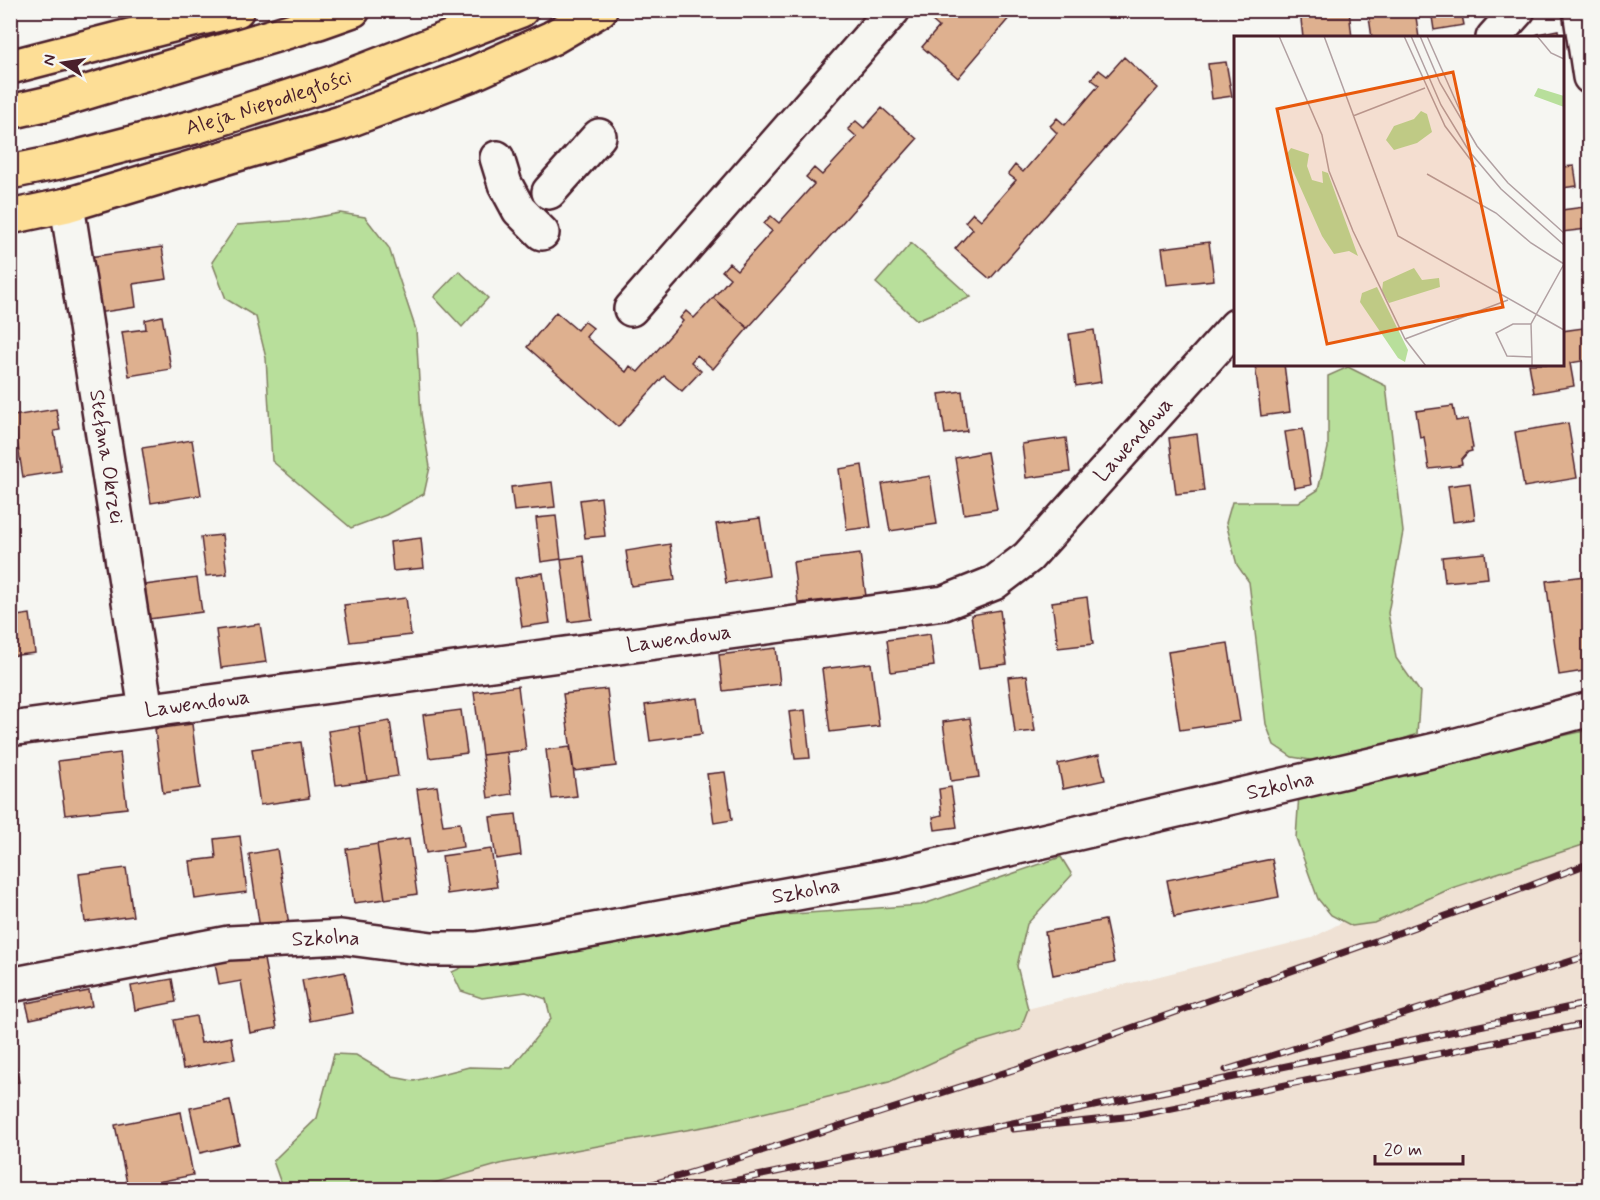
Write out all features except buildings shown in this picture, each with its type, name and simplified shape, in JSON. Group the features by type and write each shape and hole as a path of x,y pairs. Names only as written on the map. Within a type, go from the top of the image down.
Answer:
{"main road":[{"path":"10,67 237,10"},
{"path":"10,112 54,102 353,10"},
{"name":"Aleja Niepodległości","path":"10,172 59,162 198,126 332,83 521,10"},
{"path":"10,217 67,205 341,123 472,74 552,38 600,10"}],"street":[{"path":"631,309 893,10"},
{"path":"1495,36 1518,10"},
{"path":"1580,10 1590,77"},
{"path":"549,192 599,136"},
{"path":"497,158 505,184 519,210 542,233"},
{"name":"Stefana Okrzei","path":"67,205 146,710"},
{"name":"Lawendowa","path":"10,729 944,603 994,583 1028,557 1234,328"},
{"name":"Szkolna","path":"10,985 229,943 341,937 432,949 476,949 539,940 901,874 1457,745 1590,709"}],"shaded area":[{"path":"1589,795 1589,1189 266,1190 490,1143 1312,938"}],"green space":[{"path":"340,213 365,217 389,248 416,330 421,414 430,467 424,494 386,515 351,528 272,461 266,358 256,317 226,299 212,262 237,225 302,220"},
{"path":"911,243 971,297 917,320 876,283"},
{"path":"459,271 488,298 462,327 434,297"},
{"path":"1348,367 1386,386 1403,532 1388,613 1396,658 1420,692 1417,734 1335,764 1292,757 1274,745 1266,724 1249,582 1237,565 1226,523 1232,502 1299,502 1318,490 1328,448 1328,376"},
{"path":"1589,730 1589,843 1452,888 1374,923 1352,926 1331,915 1318,899 1296,838 1299,794"},
{"path":"1061,857 1072,875 1027,924 1017,966 1028,1009 1020,1030 975,1043 889,1082 714,1125 504,1163 420,1187 283,1189 273,1161 317,1118 334,1054 356,1055 393,1077 414,1081 469,1067 511,1068 551,1019 546,999 526,992 482,998 461,991 452,972 486,956 738,918 921,905"}],"railway":[{"path":"633,1190 1016,1069 1590,863"},
{"path":"1226,1070 1590,955"},
{"path":"690,1190 1590,1003"},
{"path":"1013,1129 1133,1116 1590,1023"}]}
